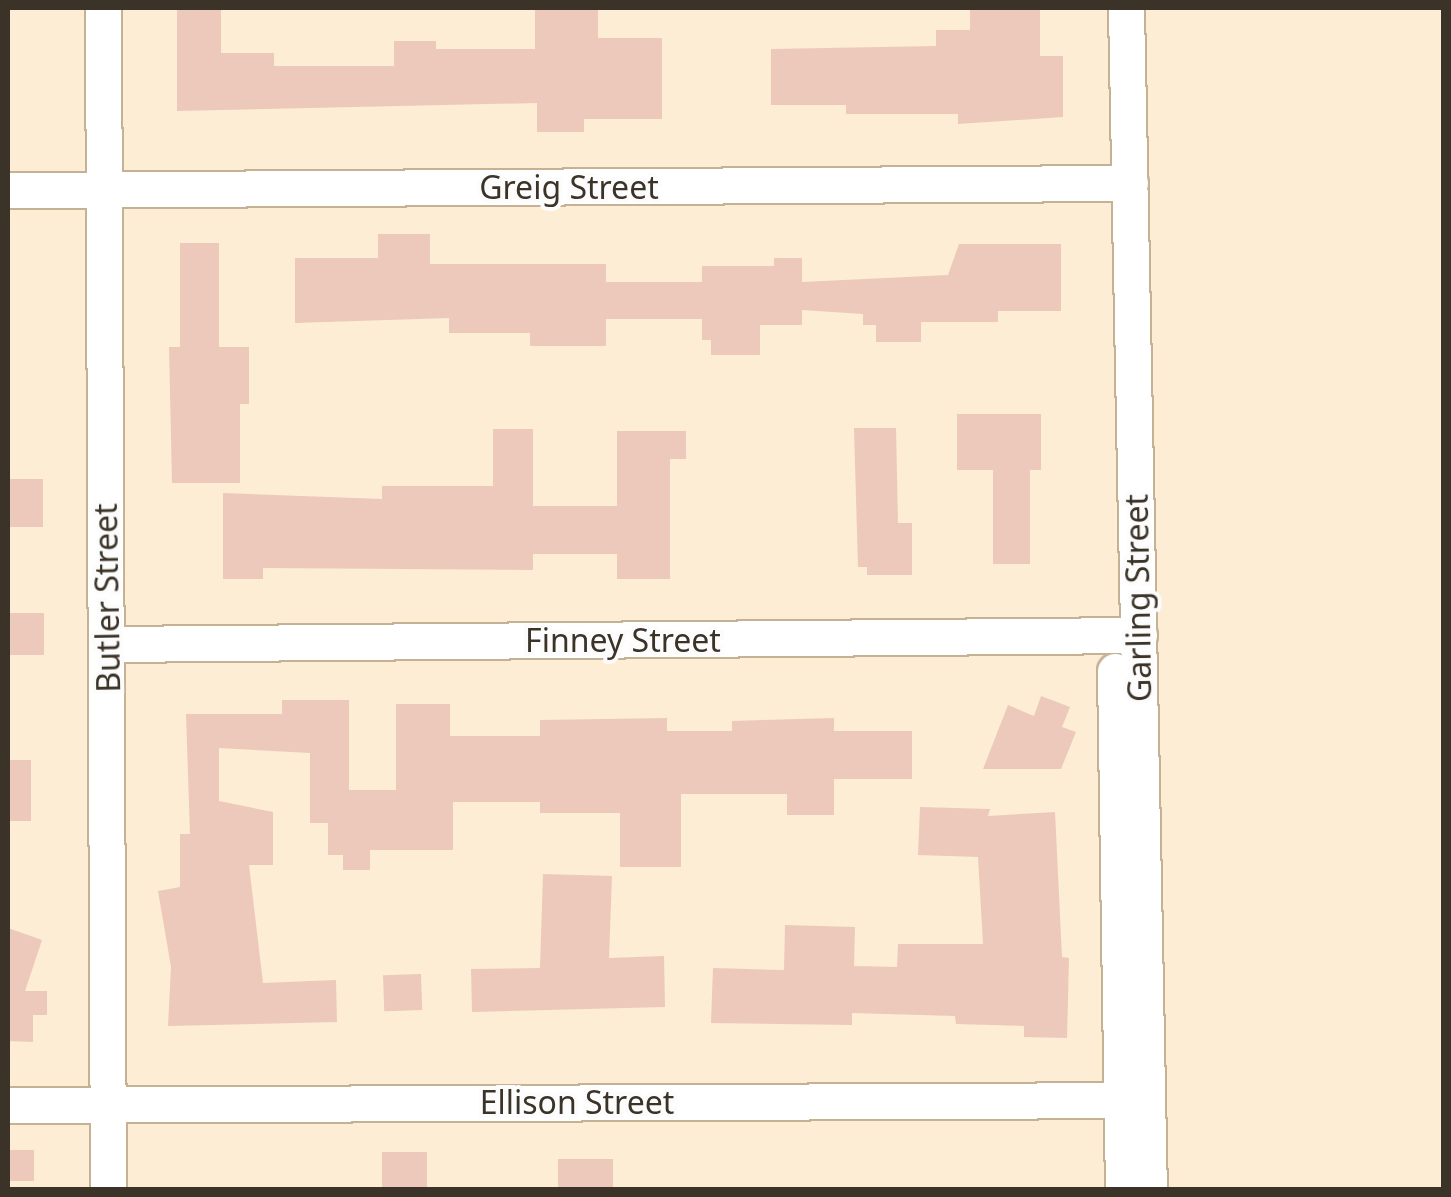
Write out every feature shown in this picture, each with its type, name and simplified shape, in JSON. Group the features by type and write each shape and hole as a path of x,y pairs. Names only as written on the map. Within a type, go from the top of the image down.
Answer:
{"street":[{"name":"Butler Street","path":"103,8 108,1190"},
{"name":"Garling Street","path":"1104,8 1119,184"},
{"name":"Garling Street","path":"1123,1190 1134,1100 1119,184 1126,8"},
{"name":"Greig Street","path":"8,190 1119,184"},
{"name":"Finney Street","path":"108,644 1127,636"},
{"name":"Garling Street","path":"1134,1100 1149,1190"},
{"name":"Ellison Street","path":"8,1105 1134,1100"}],"building":[{"path":"177,8 221,8 221,53 274,53 274,66 394,66 394,41 436,41 436,49 535,49 535,8 598,8 598,38 662,38 662,119 584,119 584,132 537,132 537,103 177,111"},
{"path":"970,8 1040,8 1040,56 1063,56 1063,117 958,124 958,114 846,114 846,105 771,105 771,49 936,46 936,30 970,30"},
{"path":"378,234 430,234 430,264 606,264 606,282 702,282 702,266 774,266 774,258 802,258 802,282 948,275 959,244 1061,244 1061,311 998,311 998,322 921,322 921,342 876,342 876,325 863,325 863,314 802,310 802,325 760,325 760,355 711,355 711,340 702,340 702,319 606,319 606,346 530,346 530,333 449,333 449,318 295,323 295,258 378,258"},
{"path":"180,243 219,243 219,347 249,347 249,404 240,404 240,483 172,483 169,347 180,347"},
{"path":"957,414 1041,414 1041,470 1030,470 1030,564 993,564 993,470 957,470"},
{"path":"854,428 896,428 898,523 912,523 912,575 867,575 867,567 858,567"},
{"path":"493,429 533,429 533,506 617,506 617,431 686,431 686,459 670,459 670,579 617,579 617,554 533,554 533,570 263,568 263,579 223,579 223,493 382,499 382,486 493,486"},
{"path":"8,479 43,479 43,527 8,527"},
{"path":"8,613 44,613 44,655 8,655"},
{"path":"1041,696 1070,707 1062,727 1076,732 1061,769 983,769 1008,705 1034,716"},
{"path":"282,700 349,700 349,790 396,790 396,704 450,704 450,736 540,736 540,720 667,718 667,731 732,731 732,721 834,718 834,731 912,731 912,779 834,779 834,815 787,815 787,794 681,794 681,867 620,867 620,813 540,813 540,802 453,802 453,850 370,850 370,870 343,870 343,855 328,855 328,823 310,823 310,753 219,748 219,801 273,812 273,865 249,865 263,983 336,980 337,1022 168,1026 171,967 158,891 180,887 180,834 190,834 186,714 282,714"},
{"path":"8,760 31,760 31,821 8,821"},
{"path":"920,807 990,809 988,816 1055,812 1062,957 1069,958 1067,1038 1024,1037 1024,1026 956,1024 955,1016 852,1013 852,1025 711,1023 713,968 784,970 785,925 855,927 854,966 897,967 898,944 983,944 978,857 918,855"},
{"path":"543,874 612,876 609,958 664,956 665,1007 472,1012 471,969 540,968"},
{"path":"8,928 42,940 25,991 47,991 47,1015 33,1015 33,1042 8,1041"},
{"path":"421,974 422,1010 384,1011 383,975"},
{"path":"8,1150 34,1150 34,1181 8,1181"},
{"path":"382,1152 427,1152 427,1190 382,1190"},
{"path":"558,1159 613,1159 613,1190 558,1190"}]}
